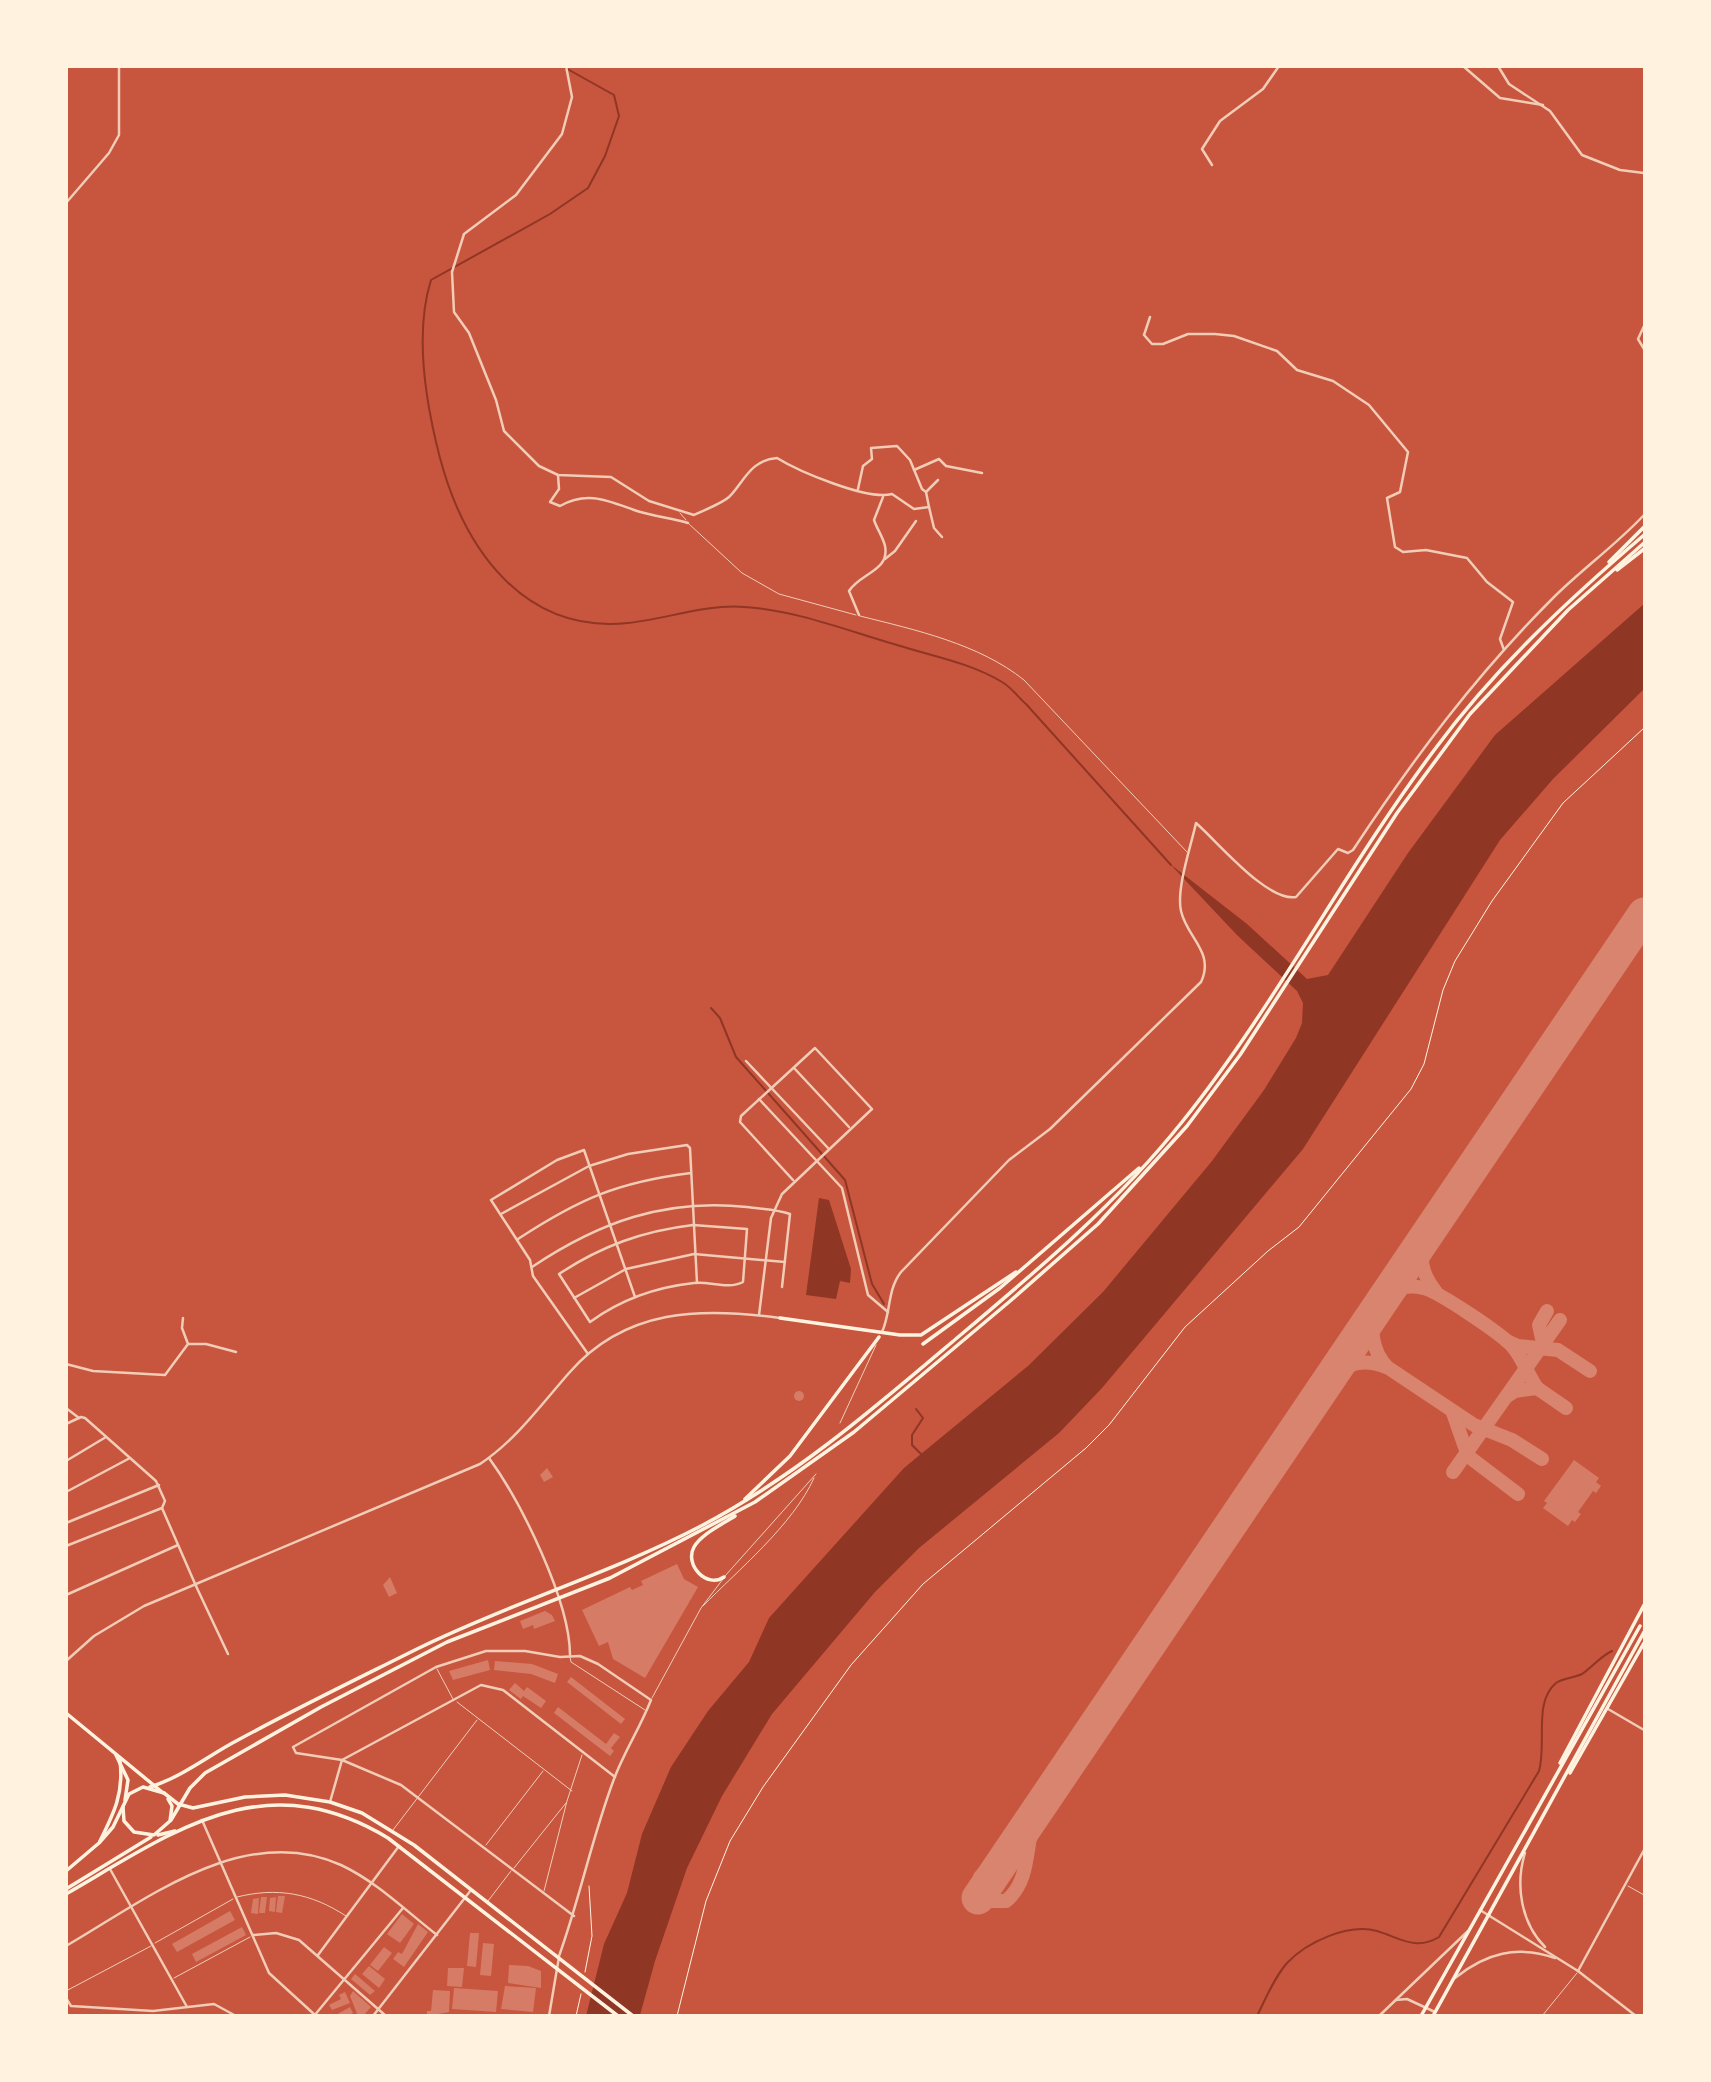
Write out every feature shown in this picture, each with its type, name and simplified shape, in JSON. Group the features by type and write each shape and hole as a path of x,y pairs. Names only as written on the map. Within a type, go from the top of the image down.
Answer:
{"main road":[{"path":"125,1800 136,1790 175,1778 233,1742 433,1641 651,1551 735,1507 850,1428 1061,1249 1154,1155 1214,1081 1445,736 1514,654 1644,527"},
{"path":"1586,585 1644,535"},
{"path":"724,1577 714,1582 697,1572 692,1561 693,1549 699,1542 854,1432 1098,1224 1187,1126 1272,1006 1443,749 1493,687 1590,590 1644,543"},
{"path":"1590,590 1644,549"},
{"path":"923,1344 1000,1288 1154,1155"},
{"path":"780,1318 914,1336 934,1329 1038,1256"},
{"path":"735,1507 786,1462 881,1334"},
{"path":"66,1892 155,1835 170,1821 178,1804 205,1773 321,1707 447,1642 652,1558 755,1502"},
{"path":"1538,1806 1644,1605"},
{"path":"1421,2015 1640,1626"},
{"path":"1434,2014 1644,1632"},
{"path":"1547,1811 1644,1643"},
{"path":"66,1713 178,1804 202,1808 269,1795 330,1802 362,1813 393,1830 633,2015"},
{"path":"66,1871 99,1843 113,1827 123,1807 128,1780 113,1750"},
{"path":"99,1843 120,1799 120,1761"},
{"path":"164,1793 172,1806 170,1821"},
{"path":"66,1892 202,1819 247,1807 303,1806 358,1822 399,1846 618,2015"},
{"path":"123,1807 124,1821 134,1832 155,1835 183,1829"}],"street":[{"path":"66,203 109,153 119,135 119,66"},
{"path":"566,66 572,97 568,121 557,144 516,195 468,228 452,272 454,312 469,333 496,400 504,430 538,466 558,475 611,477 649,502 694,515 729,498 732,489 743,484 751,468 766,459 777,458 801,473 811,473 840,487 858,489 883,497 892,494 914,509 929,507"},
{"path":"1212,165 1202,149 1215,126 1264,89 1279,66"},
{"path":"1463,66 1500,98 1543,105"},
{"path":"1498,66 1509,85 1543,105 1569,133 1582,155 1620,170 1644,173"},
{"path":"1150,317 1144,335 1153,344 1163,344 1188,334 1234,336 1277,351 1297,370 1336,383 1374,409 1408,452 1400,492 1387,498 1395,547 1409,552 1428,550 1467,558 1473,563 1487,582 1513,602 1500,639 1504,650"},
{"path":"1644,326 1638,338 1644,349"},
{"path":"858,489 863,466 872,459 871,448 897,446 926,492 934,528 942,537"},
{"path":"914,470 939,459 946,466 982,473"},
{"path":"558,475 559,489 550,502 559,506 584,496 595,497 635,511 688,523"},
{"path":"926,492 938,480"},
{"path":"883,497 874,520 885,548 885,559"},
{"path":"881,1334 893,1286 901,1272 1009,1160 1050,1129 1201,982 1205,969 1203,950 1181,910 1188,854 1196,824 1262,883 1282,897 1296,897 1338,849 1348,853 1353,850 1448,714 1504,650 1553,598 1644,515"},
{"path":"859,615 849,591 860,577 879,568 916,521"},
{"path":"759,1315 774,1210 793,1180 872,1109 815,1048 741,1116 740,1122 793,1180"},
{"path":"746,1061 827,1149"},
{"path":"794,1068 850,1128"},
{"path":"760,1098 842,1188 868,1296 888,1312"},
{"path":"500,1214 589,1166 628,1154 687,1144 690,1148 697,1283"},
{"path":"588,1354 533,1276 532,1267 518,1239 491,1200 557,1160 584,1150 636,1298"},
{"path":"518,1239 598,1193 658,1177 691,1174"},
{"path":"532,1267 560,1248 609,1223 649,1212 694,1205 774,1210 788,1213 792,1218 782,1287"},
{"path":"693,1225 747,1229 743,1282 736,1286 697,1283 663,1288 608,1308 590,1322 559,1274 616,1241 693,1225"},
{"path":"574,1298 626,1269 694,1254 786,1262"},
{"path":"66,1661 81,1646 116,1622 388,1501 470,1470 515,1436 588,1354 625,1329 664,1316 710,1311 780,1318"},
{"path":"183,1318 182,1328 188,1343"},
{"path":"188,1343 206,1344 236,1352"},
{"path":"66,1364 93,1371 165,1375 188,1343"},
{"path":"66,1408 106,1437 159,1485 165,1501 162,1508 66,1546"},
{"path":"66,1424 80,1417"},
{"path":"66,1461 106,1437"},
{"path":"66,1492 130,1458"},
{"path":"489,1458 524,1513 569,1633 570,1655"},
{"path":"66,1523 159,1485"},
{"path":"162,1508 228,1654"},
{"path":"66,1595 179,1544"},
{"path":"549,2015 559,1956 574,1916 615,1777 651,1700 598,1664 580,1656 486,1651 436,1667 295,1744 292,1750 296,1753 342,1760 380,1774 418,1796 574,1916"},
{"path":"330,1802 342,1760 474,1687 495,1686 615,1777"},
{"path":"1608,1709 1644,1730"},
{"path":"202,1819 269,1973 314,2015 346,1980 403,1908"},
{"path":"318,1955 349,1917 399,1846"},
{"path":"1578,1971 1644,1850"},
{"path":"1525,1851 1520,1877 1522,1903 1533,1932 1558,1959 1636,2015"},
{"path":"66,1946 220,1862 256,1853 296,1852 342,1866 371,1883 437,1935"},
{"path":"110,1869 188,2008"},
{"path":"373,2015 471,1890"},
{"path":"1480,1910 1550,1952"},
{"path":"1379,2015 1468,1930"},
{"path":"253,1935 285,1934 299,1940 386,2015"},
{"path":"1455,1978 1478,1962 1501,1953 1529,1951 1558,1959"},
{"path":"66,1998 71,2006 153,2011 214,2004 236,2015"},
{"path":"1393,2001 1408,1999 1434,2014"}],"lane":[{"path":"677,510 742,573 779,594 859,615 982,653 1003,663 1024,680 1188,854"},
{"path":"840,1423 881,1334"},
{"path":"651,1700 701,1608 724,1577 816,1474 804,1496 749,1562 701,1608"},
{"path":"570,1655 571,1662 647,1712"},
{"path":"436,1667 452,1698 572,1791"},
{"path":"393,1830 478,1718"},
{"path":"487,1902 567,1801 583,1752"},
{"path":"485,1847 545,1770"},
{"path":"544,1893 567,1801"},
{"path":"1625,1885 1644,1895"},
{"path":"66,1991 235,1898 261,1892 291,1892 317,1900 349,1917"},
{"path":"172,1979 253,1935"},
{"path":"1542,2015 1578,1971"}],"path":[{"path":"677,2015 706,1901 730,1840 758,1795 850,1665 870,1639 923,1584 1086,1448 1109,1425 1185,1327 1268,1251 1299,1227 1419,1077 1443,990 1455,961 1492,901 1563,803 1644,729"},
{"path":"584,1976 592,1936 589,1886"},
{"path":"576,2015 581,1990"}],"shaded area":[{"path":"1644,604 1644,689 1553,779 1500,840 1303,1149 1102,1388 1059,1433 919,1548 875,1592 772,1714 722,1796 687,1868 655,1961 640,2015 586,2016 604,1944 627,1893 642,1834 671,1767 708,1711 749,1662 769,1618 904,1468 1028,1366 1103,1292 1212,1161 1264,1090 1296,1038 1302,1023 1303,1003 1297,991 1237,935 1170,864 1247,924 1307,979 1328,975 1408,853 1495,735"},
{"path":"819,1198 829,1200 851,1269 850,1283 840,1281 836,1299 806,1295"}],"building":[{"path":"799,1391 803,1392 803,1400 799,1401 795,1400 794,1396 795,1392"},
{"path":"1574,1460 1599,1478 1596,1482 1601,1486 1596,1493 1593,1491 1578,1512 1581,1514 1568,1526 1543,1508 1547,1503 1544,1501"},
{"path":"547,1468 553,1477 544,1482 540,1475"},
{"path":"677,1564 684,1579 698,1587 645,1678 613,1659 608,1642 599,1646 582,1610 630,1587 632,1590 643,1585 641,1581"},
{"path":"390,1577 397,1593 389,1597 383,1585"},
{"path":"545,1611 552,1615 555,1621 534,1629 533,1625 523,1629 520,1621"},
{"path":"488,1660 490,1670 453,1680 449,1671"},
{"path":"495,1661 532,1664 558,1674 555,1683 531,1674 494,1670"},
{"path":"571,1677 625,1719 621,1724 567,1682"},
{"path":"515,1683 524,1691 527,1687 546,1701 541,1708 509,1690"},
{"path":"558,1707 606,1744 614,1733 620,1737 611,1748 614,1751 610,1756 554,1713"},
{"path":"278,1896 285,1896 282,1913 276,1912"},
{"path":"261,1897 267,1897 265,1913 259,1913"},
{"path":"276,1897 275,1912 269,1911 270,1898"},
{"path":"259,1898 258,1914 251,1913 253,1899"},
{"path":"230,1911 235,1920 177,1952 172,1944"},
{"path":"402,1914 414,1924 400,1943 387,1934"},
{"path":"418,1924 428,1932 404,1967 393,1959 398,1952 402,1954"},
{"path":"242,1927 246,1935 196,1962 192,1954"},
{"path":"470,1933 479,1933 476,1967 467,1966"},
{"path":"483,1943 494,1944 491,1976 480,1975"},
{"path":"384,1947 392,1953 378,1971 370,1965"},
{"path":"509,1965 528,1966 541,1971 541,1988 508,1983"},
{"path":"369,1966 385,1979 379,1988 362,1974"},
{"path":"448,1968 464,1968 462,1987 447,1986"},
{"path":"355,1974 375,1991 370,1995 351,1979"},
{"path":"505,1986 536,1988 533,2012 501,2009"},
{"path":"454,1988 498,1991 496,2012 452,2009"},
{"path":"433,1990 450,1991 449,2012 427,2016 427,2011 431,2011"},
{"path":"353,1991 371,2007 363,2016 358,2016 350,1996"},
{"path":"345,1992 350,2003 332,2010 329,2005 341,1999 339,1995"},
{"path":"350,2007 353,2013 348,2016 334,2016"}],"waterway":[{"path":"562,66 614,95 619,116 605,156 588,188 550,214 431,280 426,301 423,323 424,369 435,437 451,491 482,553 504,578 529,599 558,615 591,623 628,623 715,608 763,609 822,622 951,660 990,675 1026,704 1171,865"},
{"path":"711,1008 720,1018 736,1057 845,1180 872,1284 884,1304"},
{"path":"916,1409 923,1418 912,1435 912,1445 922,1455"},
{"path":"1257,2016 1287,1963 1305,1948 1329,1936 1366,1929 1415,1943 1439,1937 1539,1771 1543,1712 1549,1691 1559,1681 1582,1674 1612,1651"}],"taxiway":[{"path":"1427,1235 1422,1251 1422,1265 1436,1292"},
{"path":"1537,1388 1517,1352 1507,1341 1470,1314 1431,1291 1407,1287 1394,1291 1376,1311 1373,1339 1387,1367 1474,1425 1512,1440 1542,1459"},
{"path":"1543,1343 1539,1325 1547,1311"},
{"path":"1453,1472 1560,1320"},
{"path":"1507,1341 1518,1346 1558,1350 1590,1371"},
{"path":"1332,1376 1358,1363 1386,1367"},
{"path":"1507,1396 1515,1391 1537,1388 1566,1408"},
{"path":"1453,1413 1468,1456 1518,1494"},
{"path":"1018,1839 980,1877 981,1894 990,1901 1006,1901 1021,1881 1039,1808"}],"runway":[{"path":"978,1898 1644,914"}]}
